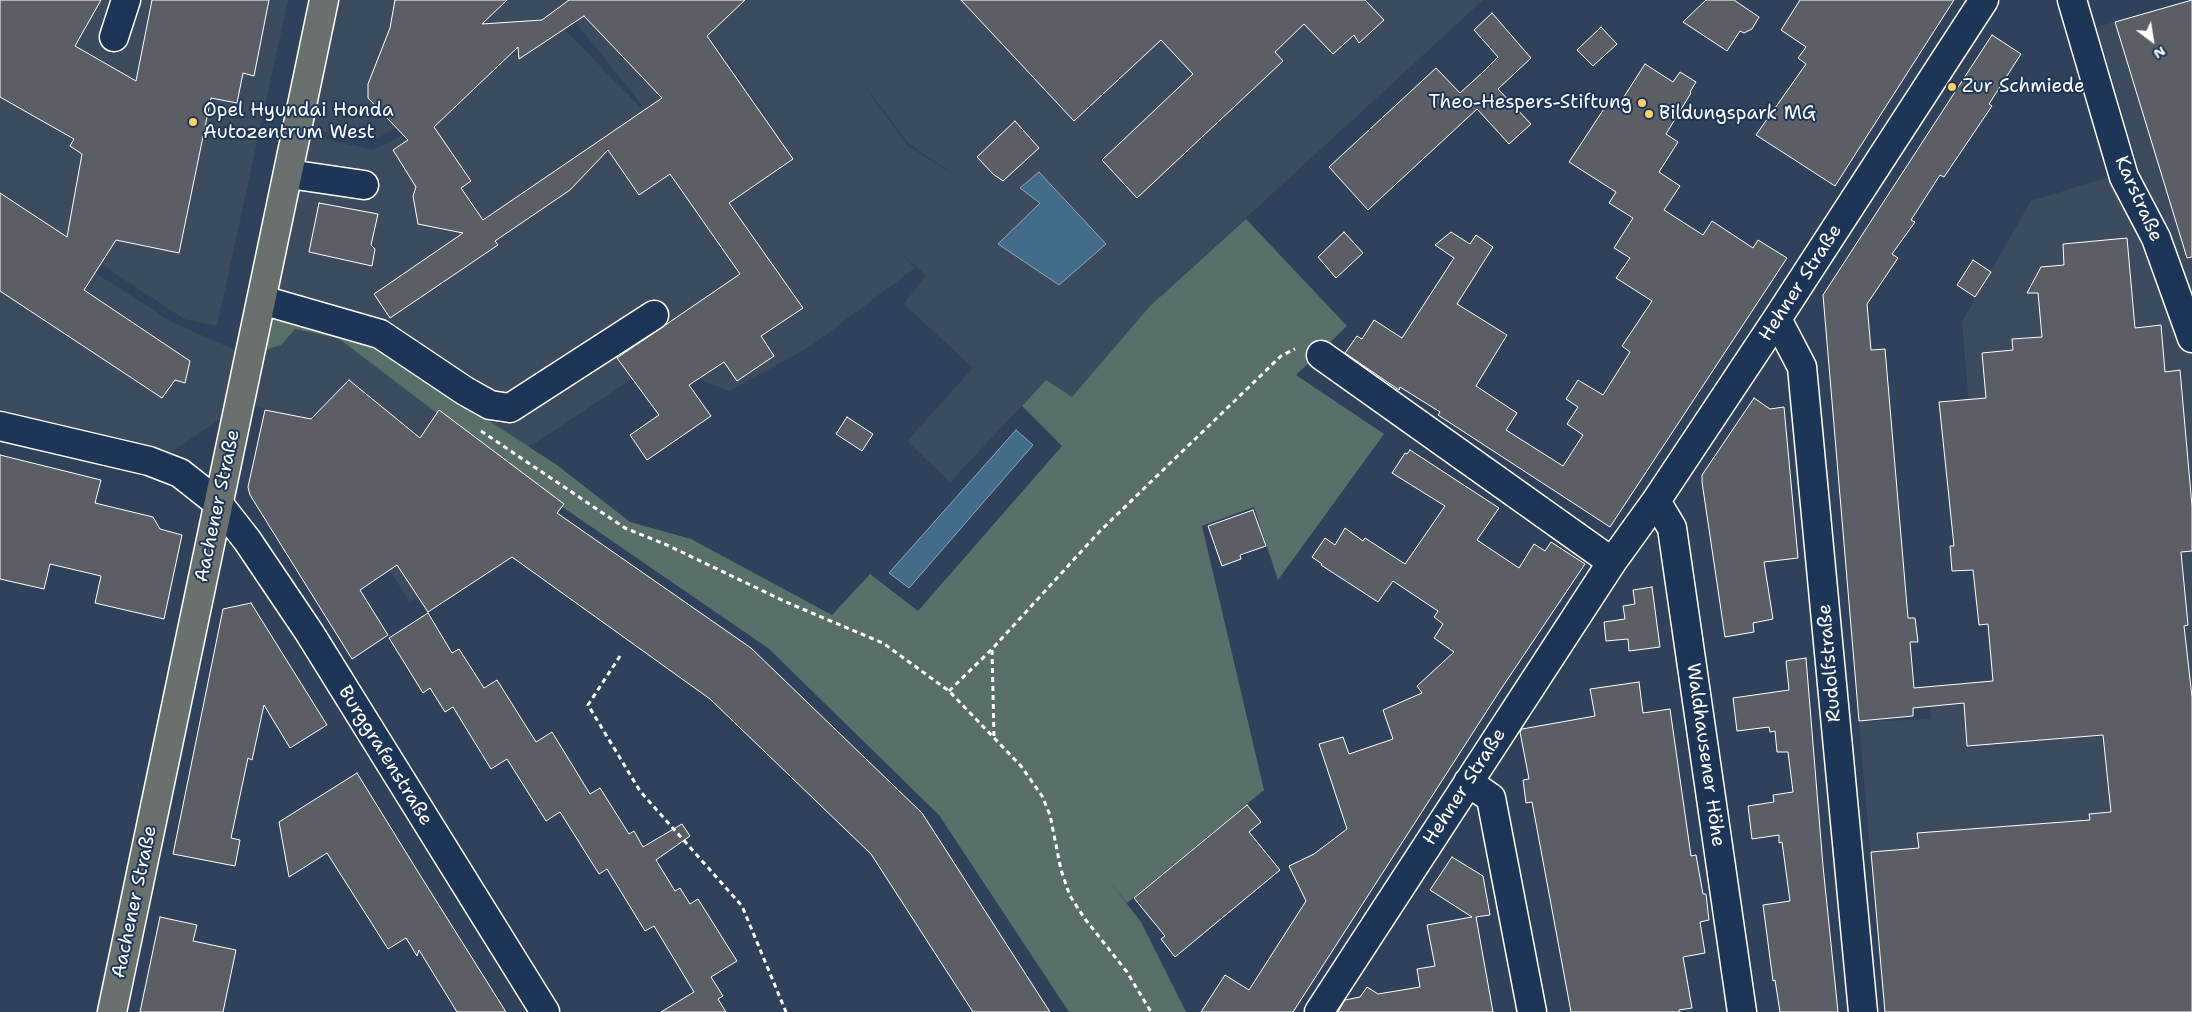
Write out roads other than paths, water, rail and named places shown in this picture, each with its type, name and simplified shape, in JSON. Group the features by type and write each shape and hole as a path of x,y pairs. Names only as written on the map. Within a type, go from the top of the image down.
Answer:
{"main road":[{"name":"Aachener Straße","path":"112,1012 324,0"}],"street":[{"path":"114,37 126,0"},
{"name":"Hehner Straße","path":"1319,1012 1612,562 1656,502 1777,320 1984,0"},
{"name":"Karstraße","path":"2072,0 2124,177 2156,238 2192,338"},
{"path":"288,174 364,185"},
{"path":"262,300 380,334 490,405 510,408 654,315"},
{"name":"Rudolfstraße","path":"1777,320 1802,367 1863,1012"},
{"path":"1321,355 1612,562"},
{"name":"Burggrafenstraße","path":"0,426 149,461 180,473 218,504 247,540 309,632 544,1012"},
{"name":"Waldhausener Höhe","path":"1656,502 1672,528 1742,1012"},
{"path":"1468,782 1491,798 1532,1012"}],"water":[{"path":"1039,172 1106,244 1059,285 998,244 1040,203 1020,188"},
{"path":"1016,430 1033,445 909,588 889,573"}],"place":[{"name":"Zur Schmiede","path":"1952,87"},
{"name":"Theo-Hespers-Stiftung","path":"1642,103"},
{"name":"Bildungspark MG","path":"1649,114"},
{"name":"Opel Hyundai Honda Autozentrum West","path":"193,122"}]}
